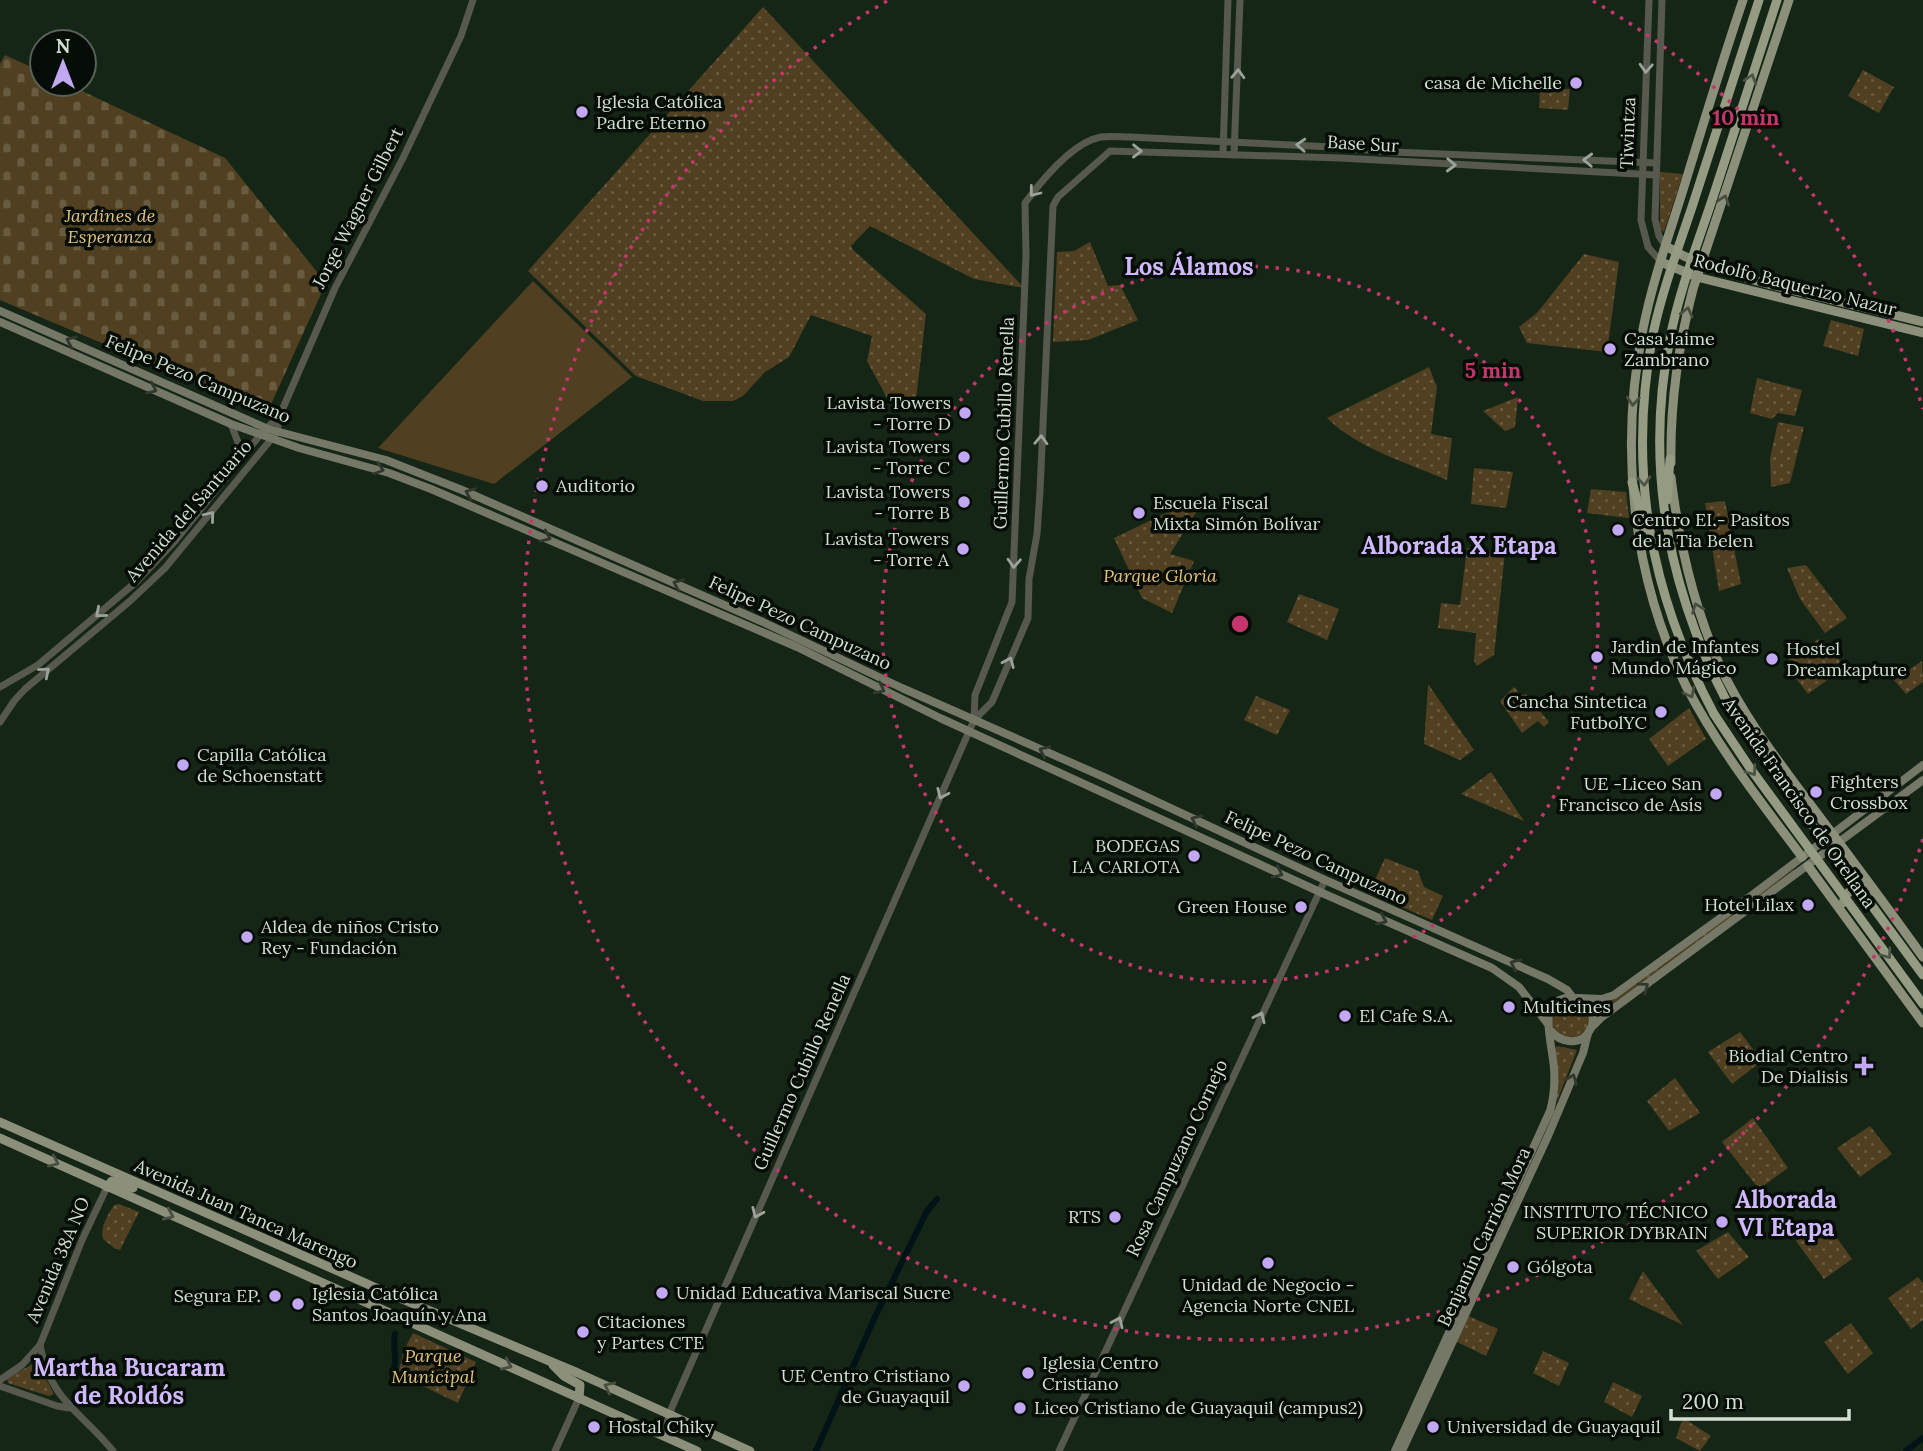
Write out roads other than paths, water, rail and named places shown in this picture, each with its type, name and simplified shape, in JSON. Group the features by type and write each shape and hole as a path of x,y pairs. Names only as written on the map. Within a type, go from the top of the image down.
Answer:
{"highway":[{"name":"Avenida Francisco de Orellana","path":"1759,0 1671,268 1654,333 1644,405 1643,477 1653,546 1665,602 1696,681 1714,714 1750,768 1923,1004"},
{"name":"Avenida Francisco de Orellana","path":"1777,0 1687,274 1670,337 1661,406 1660,476 1665,519 1682,597 1712,673 1729,706 1763,758 1923,975"},
{"path":"1665,519 1671,459"},
{"path":"1632,482 1640,515 1653,546"}],"main road":[{"name":"Avenida Francisco de Orellana","path":"1743,0 1643,328 1637,364 1631,440 1632,482 1644,564 1654,603 1685,683 1703,718 1802,857"},
{"name":"Avenida Francisco de Orellana","path":"1789,0 1697,277 1681,338 1676,370 1671,459 1674,506 1692,593 1721,667 1738,700 1793,780 1923,957"},
{"name":"Rodolfo Baquerizo Nazur","path":"1667,246 1701,265 1843,304 1923,322"},
{"name":"Rodolfo Baquerizo Nazur","path":"1661,262 1697,277 1923,333"},
{"name":"Felipe Pezo Campuzano","path":"0,311 268,429 274,436 431,489 759,631 970,732 1336,900 1492,968 1519,987 1549,1027"},
{"name":"Felipe Pezo Campuzano","path":"0,322 260,435 413,469 764,622 846,662 1107,778 1325,880 1548,979 1575,998"},
{"path":"759,631 764,622"},
{"path":"1923,765 1614,995 1602,999 1559,1000 1550,1010 1549,1027 1555,1036 1568,1042 1582,1038 1602,1017 1920,782 1915,778 1923,772"},
{"path":"1764,806 1778,811 1788,807 1796,795 1793,780"},
{"path":"1886,806 1906,789 1907,785 1903,780"},
{"name":"Avenida Francisco de Orellana","path":"1808,866 1923,1023"},
{"path":"1336,900 1336,890 1341,887"},
{"path":"1844,915 1843,900 1852,889 1863,887 1876,893"},
{"path":"1575,998 1591,1011 1589,1031"},
{"name":"Benjamín Carrión Mora","path":"1395,1451 1547,1120 1552,1103 1554,1078 1549,1027"},
{"name":"Benjamín Carrión Mora","path":"1402,1451 1548,1136 1583,1053 1589,1031"},
{"name":"Avenida Juan Tanca Marengo","path":"0,1122 750,1451"},
{"name":"Avenida Juan Tanca Marengo","path":"0,1138 697,1451"},
{"path":"107,1187 112,1181 116,1181 182,1208 199,1211"},
{"path":"548,1361 564,1376 580,1385 579,1398"}],"street":[{"name":"Jorge Wagner Gilbert","path":"274,436 280,415 335,288 403,158 461,36 473,0"},
{"path":"1223,154 1228,0"},
{"path":"1234,155 1240,0"},
{"name":"Tiwintza","path":"1649,0 1642,228 1648,247 1661,262"},
{"name":"Tiwintza","path":"1662,0 1656,225 1659,236 1667,246"},
{"name":"Base Sur","path":"1083,145 1100,138 1235,142 1393,152 1656,163"},
{"name":"Guillermo Cubillo Renella","path":"668,1438 666,1426 669,1415 974,720 975,695 1012,601 1026,203 1058,164 1083,145"},
{"name":"Base Sur","path":"1079,178 1110,151 1656,175"},
{"name":"Guillermo Cubillo Renella","path":"974,720 992,702 1028,618 1040,491 1053,206 1058,197 1079,178"},
{"name":"Avenida del Santuario","path":"0,687 38,666 136,582 175,541 260,435 280,415"},
{"path":"231,424 239,445 236,467"},
{"name":"Avenida del Santuario","path":"0,722 14,701 165,568 274,436"},
{"path":"0,687 12,689 14,701"},
{"name":"Rosa Campuzano Cornejo","path":"1059,1451 1325,880"},
{"name":"Avenida 38A NO","path":"0,1380 22,1365 40,1345 82,1240 107,1187"},
{"name":"Avenida 38A NO","path":"40,1345 52,1385 70,1408 113,1451"},
{"path":"0,1386 70,1408"},
{"path":"555,1451 579,1398"}],"waterway":[{"path":"816,1451 874,1319 927,1211 937,1199"},
{"path":"392,1374 395,1363 395,1334"},
{"path":"1906,1451 1923,1438"}],"place":[{"name":"casa de Michelle","path":"1576,83"},
{"name":"Iglesia Católica Padre Eterno","path":"582,112"},
{"name":"Casa Jaime Zambrano","path":"1610,349"},
{"name":"Lavista Towers - Torre D","path":"965,413"},
{"name":"Lavista Towers - Torre C","path":"964,457"},
{"name":"Auditorio","path":"542,486"},
{"name":"Lavista Towers - Torre B","path":"964,502"},
{"name":"Escuela Fiscal Mixta Simón Bolívar","path":"1139,513"},
{"name":"Centro EI.- Pasitos de la Tia Belen","path":"1618,530"},
{"name":"Lavista Towers - Torre A","path":"963,549"},
{"name":"Jardin de Infantes Mundo Mágico","path":"1597,657"},
{"name":"Hostel Dreamkapture","path":"1772,659"},
{"name":"Cancha Sintetica FutbolYC","path":"1661,712"},
{"name":"Capilla Católica de Schoenstatt","path":"183,765"},
{"name":"Fighters Crossbox","path":"1816,792"},
{"name":"UE -Liceo San Francisco de Asís","path":"1716,794"},
{"name":"BODEGAS LA CARLOTA","path":"1194,856"},
{"name":"Hotel Lilax","path":"1808,905"},
{"name":"Green House","path":"1301,907"},
{"name":"Aldea de niños Cristo Rey - Fundación","path":"247,937"},
{"name":"Multicines","path":"1509,1007"},
{"name":"El Cafe S.A.","path":"1345,1016"},
{"name":"Biodial Centro De Dialisis","path":"1864,1066"},
{"name":"RTS","path":"1115,1217"},
{"name":"INSTITUTO TÉCNICO SUPERIOR DYBRAIN","path":"1722,1222"},
{"name":"Unidad de Negocio - Agencia Norte CNEL","path":"1268,1263"},
{"name":"Gólgota","path":"1513,1267"},
{"name":"Unidad Educativa Mariscal Sucre","path":"662,1293"},
{"name":"Segura EP.","path":"275,1296"},
{"name":"Iglesia Católica Santos Joaquín y Ana","path":"298,1304"},
{"name":"Citaciones y Partes CTE","path":"583,1332"},
{"name":"Iglesia Centro Cristiano","path":"1028,1373"},
{"name":"UE Centro Cristiano de Guayaquil","path":"964,1386"},
{"name":"Liceo Cristiano de Guayaquil (campus2)","path":"1020,1408"},
{"name":"Hostal Chiky","path":"594,1427"},
{"name":"Universidad de Guayaquil","path":"1433,1427"}],"district":[{"name":"Los Álamos","path":"1189,267"},
{"name":"Alborada X Etapa","path":"1459,546"},
{"name":"Alborada VI Etapa","path":"1786,1214"},
{"name":"Martha Bucaram de Roldós","path":"129,1382"}],"park label":[{"name":"Jardines de Esperanza","path":"110,226"},
{"name":"Parque Gloria","path":"1160,576"},
{"name":"Parque Municipal","path":"433,1366"}]}
